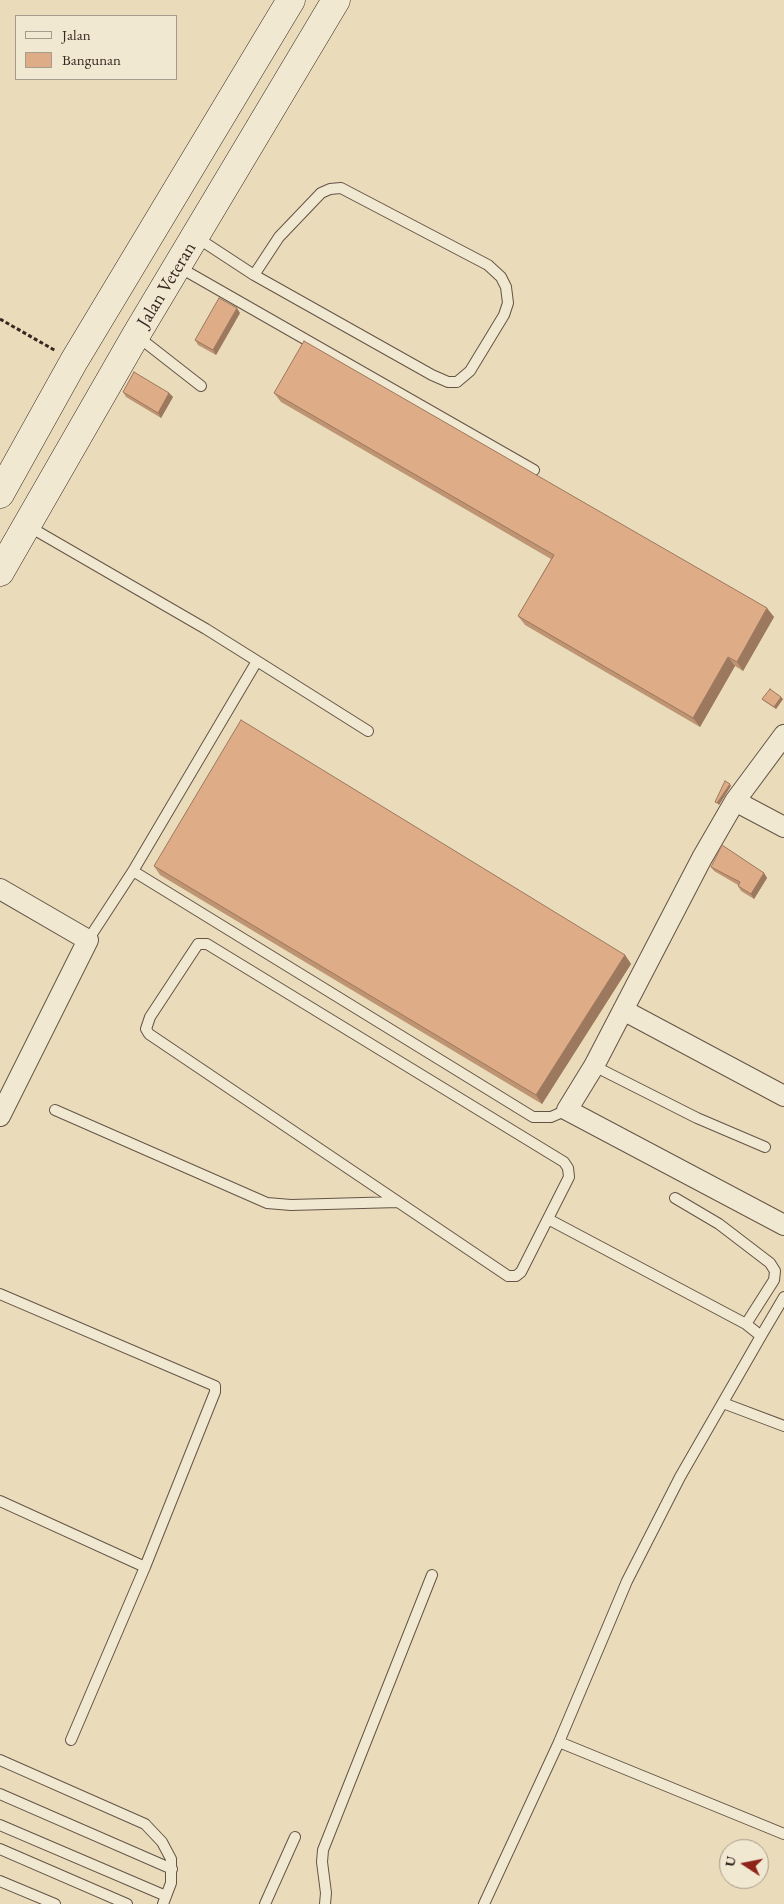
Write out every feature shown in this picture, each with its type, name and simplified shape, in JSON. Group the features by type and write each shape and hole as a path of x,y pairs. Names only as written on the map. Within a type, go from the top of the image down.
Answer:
{"main road":[{"path":"0,494 74,361 291,0"},
{"name":"Jalan Veteran","path":"0,572 25,525 136,335 336,0"},
{"path":"249,68 284,86"}],"street":[{"path":"784,735 735,801 678,903 631,1015 594,1066 575,1114 784,1225"},
{"path":"735,801 784,827"},
{"path":"0,889 88,940 0,1116"},
{"path":"631,1015 784,1096"}],"lane":[{"path":"196,237 254,275 432,376 448,382 457,382 470,371 504,315 508,303 506,287 501,277 488,265 341,188 330,189 315,200 279,237 254,275"},
{"path":"177,266 534,470"},
{"path":"136,335 201,386"},
{"path":"25,525 206,629 368,731"},
{"path":"88,940 133,871 257,661"},
{"path":"133,871 533,1117 575,1114"},
{"path":"198,944 207,944 564,1162 568,1168 569,1177 521,1272 516,1276 508,1276 398,1202 150,1034 146,1028 150,1017 198,944"},
{"path":"594,1066 697,1118 765,1147"},
{"path":"55,1110 267,1202 291,1205 398,1202"},
{"path":"675,1198 719,1224 770,1263 775,1271 774,1280 746,1324"},
{"path":"548,1219 746,1324 761,1336"},
{"path":"0,1294 215,1386 215,1392 144,1567 71,1740"},
{"path":"484,1904 559,1742 627,1581 680,1476 784,1297"},
{"path":"722,1403 784,1426"},
{"path":"0,1501 144,1567"},
{"path":"325,1904 323,1850 432,1576"},
{"path":"559,1742 784,1834"},
{"path":"0,1760 145,1824 162,1842 171,1859 171,1882 165,1900 0,1825"},
{"path":"0,1794 172,1870"},
{"path":"265,1904 295,1837"},
{"path":"0,1849 127,1904"},
{"path":"0,1881 55,1904"}],"path":[{"path":"0,319 74,361"}],"building":[{"path":"219,298 237,308 213,350 195,340"},
{"path":"304,341 767,608 737,662 728,657 693,718 518,616 554,555 274,393"},
{"path":"134,372 169,393 158,413 123,392"},
{"path":"770,689 781,697 774,707 762,699"},
{"path":"241,720 625,955 536,1095 154,866"},
{"path":"725,781 730,784 717,803 715,802"},
{"path":"722,845 764,873 751,894 738,886 740,882 711,867"}]}
